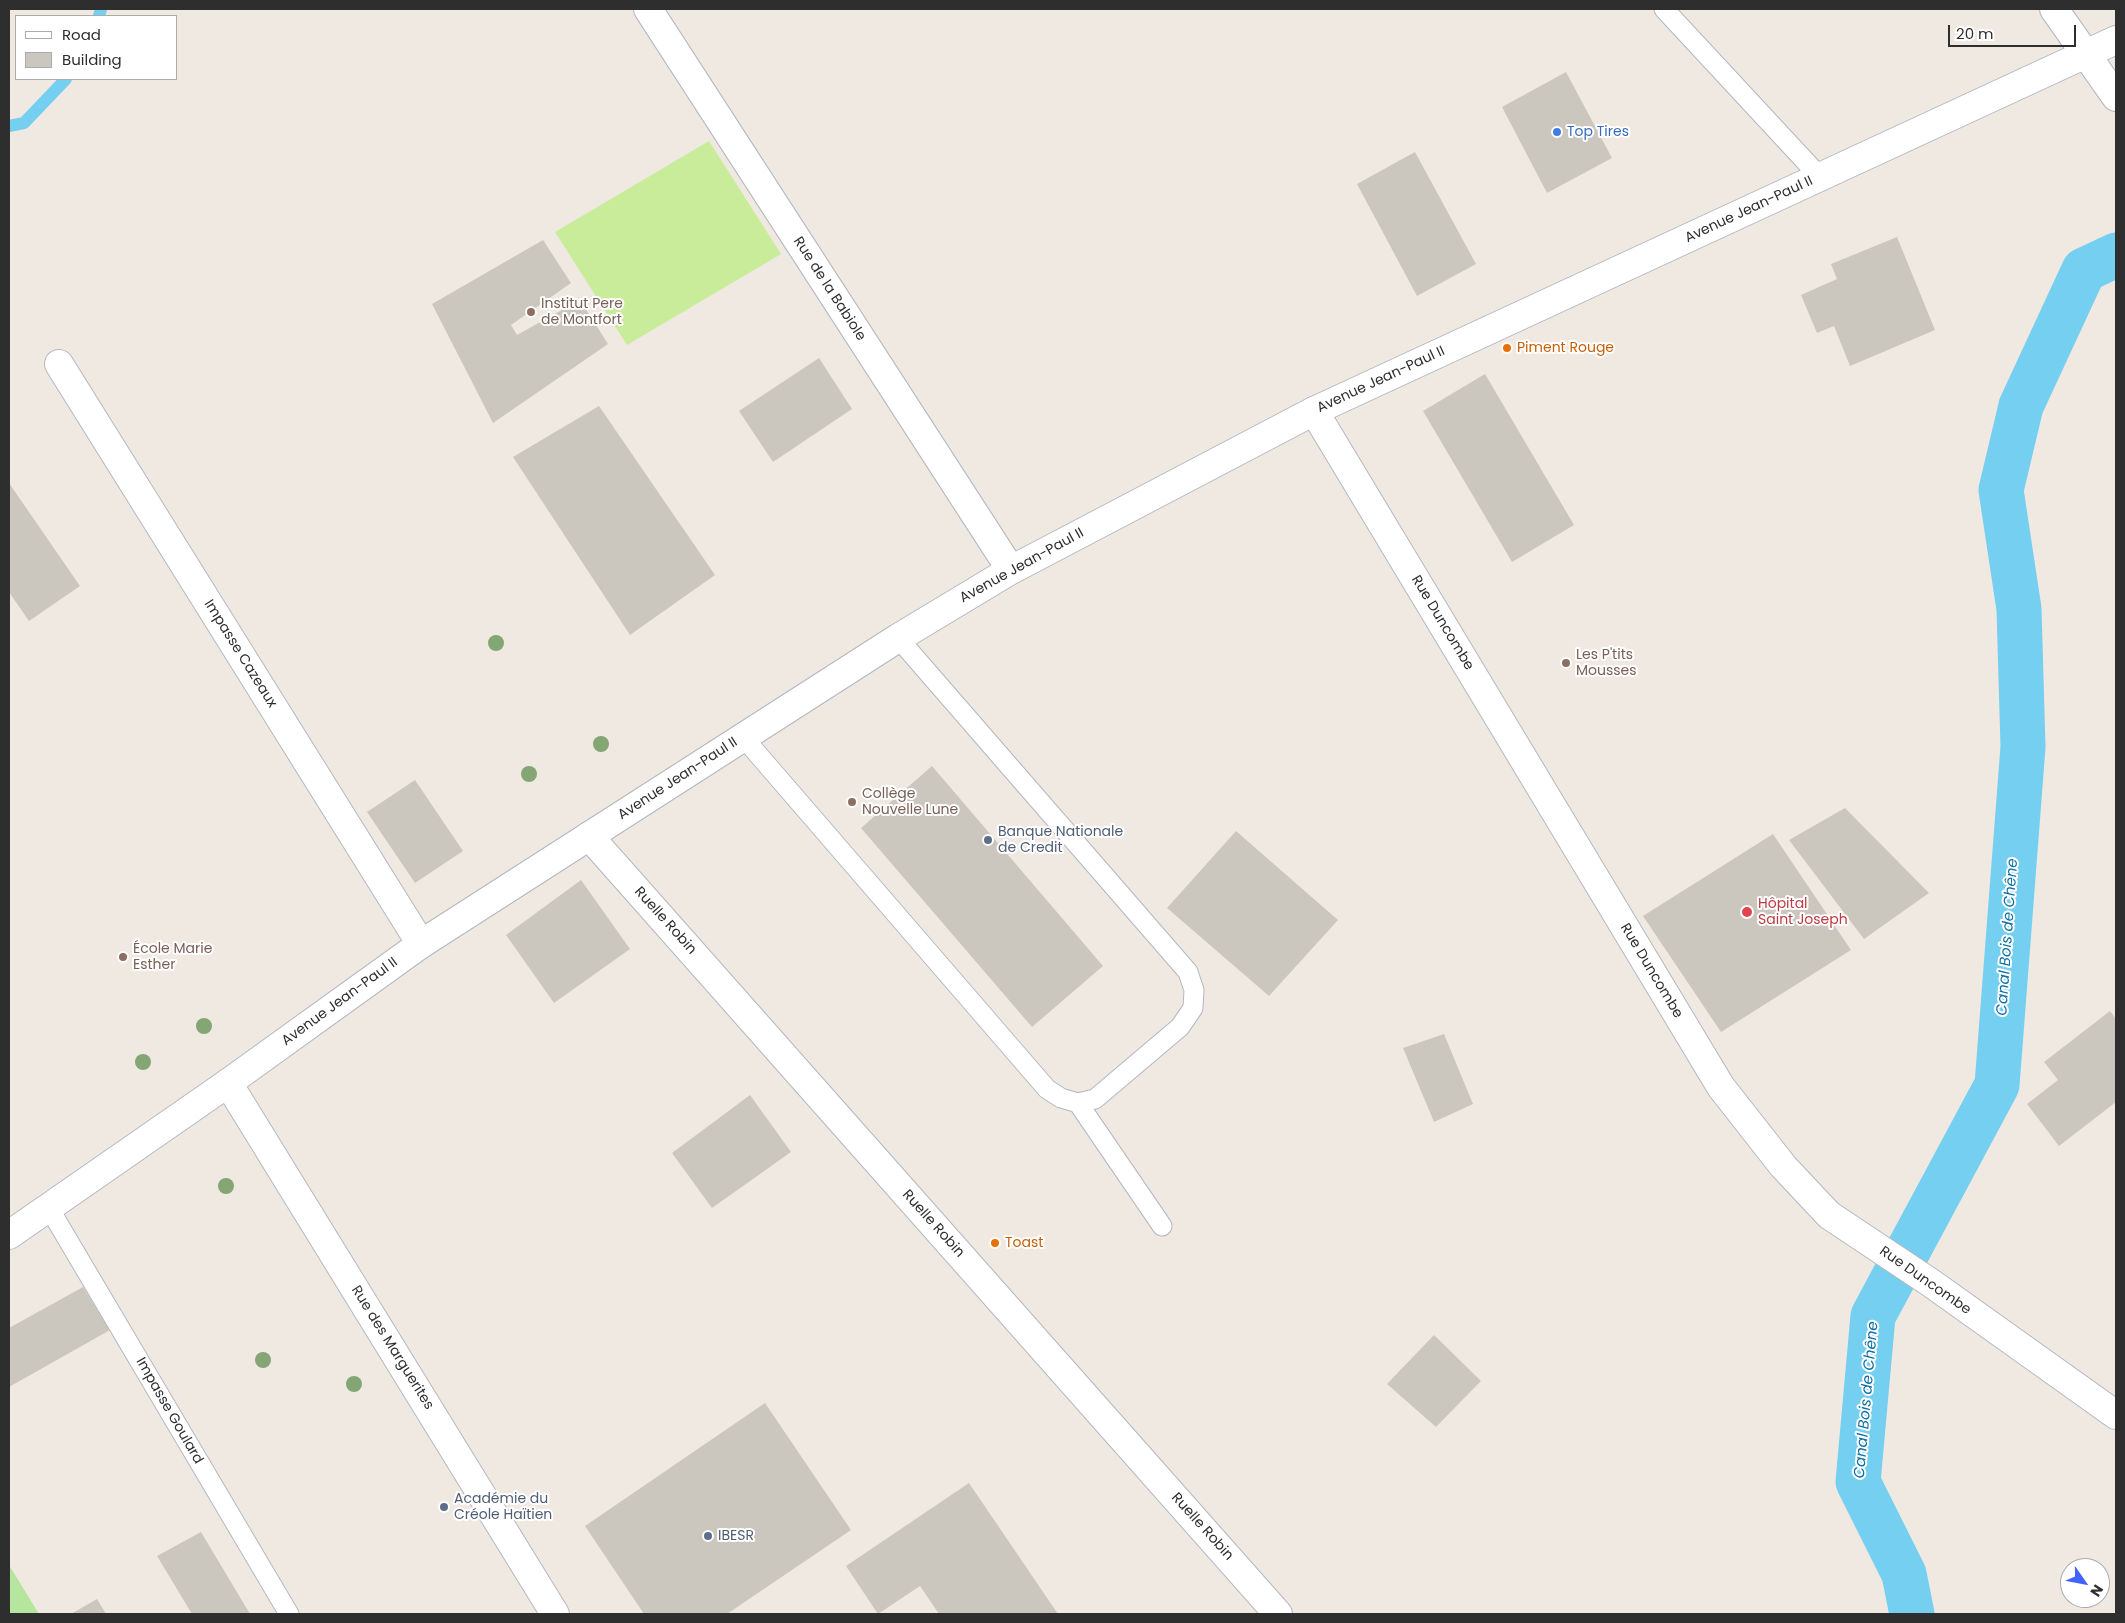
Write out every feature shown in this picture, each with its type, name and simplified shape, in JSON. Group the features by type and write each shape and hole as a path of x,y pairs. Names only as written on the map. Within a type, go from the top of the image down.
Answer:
{"street":[{"name":"Rue de la Babiole","path":"648,9 1011,570"},
{"path":"2054,9 2116,97"},
{"name":"Avenue Jean-Paul II","path":"9,1234 50,1208 228,1083 421,944 898,638 1011,570 1314,410 2116,40"},
{"name":"Impasse Cazeaux","path":"59,364 421,944"},
{"name":"Rue Duncombe","path":"1314,410 1721,1087 1783,1166 1829,1215 1931,1283 2116,1415"},
{"name":"Ruelle Robin","path":"589,836 1278,1613"},
{"name":"Rue des Marguerites","path":"228,1083 556,1614"}],"lane":[{"path":"1664,9 1820,177"},
{"path":"743,737 1047,1089 1061,1098 1078,1103 1095,1099 1180,1026 1193,1008 1194,990 1188,972 898,638"},
{"path":"1078,1103 1162,1226"},
{"name":"Impasse Goulard","path":"50,1208 289,1614"}],"green space":[{"path":"709,141 781,254 627,345 555,232"},
{"path":"9,1565 39,1614 9,1614"}],"building":[{"name":"Top Tires","path":"1566,72 1612,158 1547,193 1502,107"},
{"path":"1415,152 1476,264 1417,296 1357,184"},
{"path":"1897,237 1935,330 1850,366 1834,326 1817,333 1801,295 1837,279 1831,264"},
{"path":"543,240 571,283 511,325 517,335 580,300 608,344 493,423 432,304"},
{"path":"819,358 852,409 773,462 739,411"},
{"path":"1485,374 1574,525 1512,562 1423,411"},
{"path":"599,406 715,575 630,635 513,457"},
{"path":"9,483 80,586 29,621 9,592"},
{"path":"932,766 1103,966 1032,1027 861,828"},
{"path":"415,780 463,851 415,883 367,812"},
{"path":"1845,808 1929,893 1864,939 1789,840"},
{"path":"1236,831 1338,920 1269,996 1167,908"},
{"path":"1773,834 1851,950 1721,1032 1643,916"},
{"path":"581,880 630,949 554,1003 506,935"},
{"path":"2110,1011 2116,1019 2116,1102 2059,1146 2027,1104 2058,1080 2044,1062"},
{"path":"1444,1034 1473,1104 1434,1122 1403,1048"},
{"path":"750,1095 791,1152 712,1208 672,1153"},
{"path":"83,1287 110,1330 9,1387 9,1328"},
{"path":"1434,1335 1481,1381 1436,1427 1387,1384"},
{"path":"765,1403 851,1530 727,1614 644,1614 585,1526"},
{"path":"969,1483 1058,1614 939,1614 920,1586 878,1614 846,1566"},
{"path":"201,1532 250,1614 192,1614 157,1556"},
{"path":"97,1599 106,1614 71,1614"}],"waterway":[{"path":"99,15 101,9"},
{"path":"9,126 24,123 65,80"},
{"name":"Canal Bois de Chêne","path":"1912,1614 1904,1574 1858,1482 1873,1316 1997,1085 2023,747 2019,609 2001,490 2021,406 2084,270 2116,255"}],"place":[{"name":"Top Tires","path":"1557,132"},
{"name":"Institut Pere de Montfort","path":"531,312"},
{"name":"Piment Rouge","path":"1507,348"},
{"name":"Les P'tits Mousses","path":"1566,663"},
{"name":"Collège Nouvelle Lune","path":"852,802"},
{"name":"Banque Nationale de Credit","path":"988,840"},
{"name":"Hôpital Saint Joseph","path":"1747,912"},
{"name":"École Marie Esther","path":"123,957"},
{"name":"Toast","path":"995,1243"},
{"name":"Académie du Créole Haïtien","path":"444,1507"},
{"name":"IBESR","path":"708,1536"}]}
